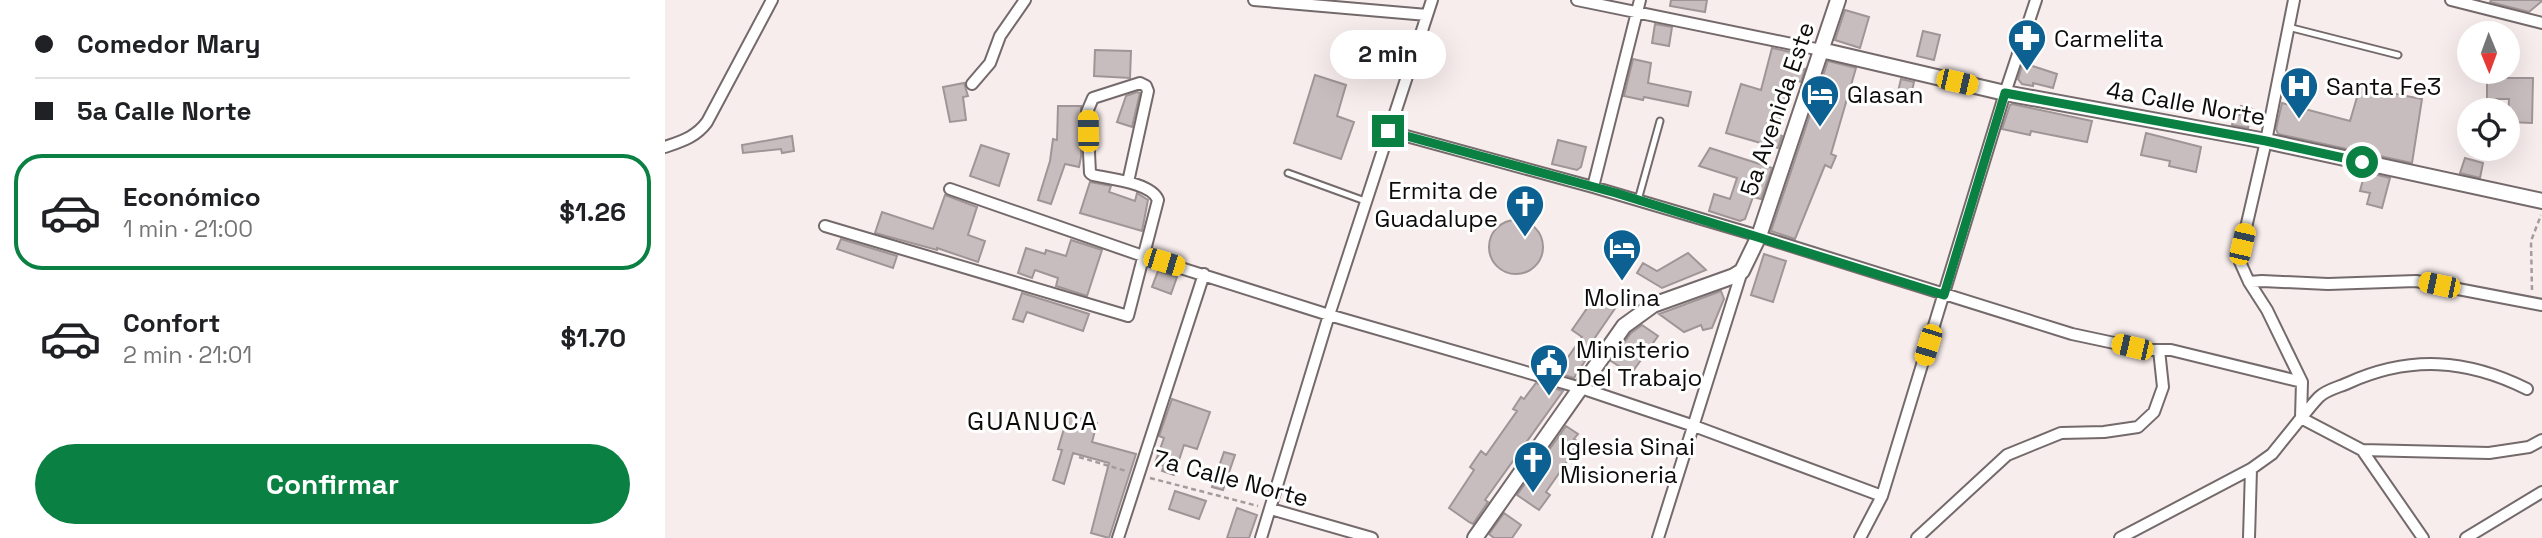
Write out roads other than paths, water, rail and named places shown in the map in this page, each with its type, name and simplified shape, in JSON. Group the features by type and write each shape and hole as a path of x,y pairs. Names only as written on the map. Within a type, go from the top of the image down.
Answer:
{"street":[{"path":"665,147 701,131 772,0"},
{"path":"972,84 990,63 1000,36 1025,0"},
{"path":"1254,0 1427,15"},
{"path":"1261,538 1365,201 1431,0"},
{"path":"1577,0 1821,50"},
{"path":"1593,187 1640,0"},
{"name":"5a Avenida Este","path":"1742,271 1759,236 1837,0"},
{"path":"2294,0 2240,262 2302,382 2301,418"},
{"path":"2451,0 2542,23"},
{"path":"1860,538 1882,496 2033,1"},
{"name":"4a Calle Norte","path":"1821,50 2005,93 2266,141 2542,201"},
{"path":"825,226 1128,316 1158,200 1153,192 1128,182 1090,173 1087,112 1093,98 1140,83 1146,86 1148,91 1128,182"},
{"path":"1388,131 1638,200 2072,334 2147,351 2171,350 2302,382"},
{"path":"950,189 1143,256 1329,315 1581,388 1694,426 1882,496"},
{"path":"1475,538 1624,326 1653,305 1742,271"},
{"path":"1658,538 1742,271"},
{"path":"1118,538 1204,274"},
{"path":"2249,282 2328,285 2416,281 2537,305"},
{"path":"1917,538 2007,455 2061,433 2104,432 2138,427 2154,412 2163,387 2159,351"},
{"path":"2120,538 2251,469 2272,454 2321,395 2373,372 2444,363 2506,378 2528,389"},
{"path":"2301,418 2362,450 2489,453 2529,447 2542,440"},
{"path":"2362,450 2423,538"},
{"path":"2249,538 2251,469"},
{"path":"2466,538 2542,492"},
{"name":"7a Calle Norte","path":"1271,509 1372,538"}],"lane":[{"path":"2288,27 2398,55"},
{"path":"1638,200 1660,121"},
{"path":"1288,173 1365,201"}],"place":[{"name":"Carmelita","path":"2027,72"},
{"name":"Santa Fe3","path":"2299,120"},
{"name":"Glasan","path":"1820,128"},
{"name":"Ermita de Guadalupe","path":"1525,238"},
{"name":"Molina","path":"1622,282"},
{"name":"Ministerio Del Trabajo","path":"1549,397"},
{"name":"Iglesia Sinai Misioneria","path":"1533,494"}],"district":[{"name":"GUANUCA","path":"1033,421"}]}
